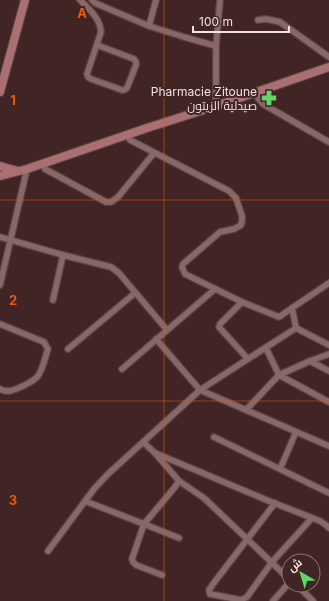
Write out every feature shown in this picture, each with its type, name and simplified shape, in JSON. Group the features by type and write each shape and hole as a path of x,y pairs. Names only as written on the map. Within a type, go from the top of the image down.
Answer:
{"street":[{"path":"0,92 26,0"},
{"path":"80,0 94,15 101,27 101,32 96,45 87,74 88,77 122,90 127,88 136,65 134,59 96,45"},
{"path":"149,26 156,0"},
{"path":"216,106 216,46 220,0"},
{"path":"94,1 149,26 216,46"},
{"path":"258,20 266,19 280,22 329,57"},
{"path":"0,176 43,164 329,67"},
{"path":"255,92 263,104 329,142"},
{"path":"127,135 130,140 154,154 229,191 236,198 242,216 241,225 234,229 220,232 183,264 182,267 184,274 242,302 279,317 328,284"},
{"path":"43,164 45,169 106,202 111,202 118,197 154,154"},
{"path":"0,166 23,170"},
{"path":"0,285 23,170"},
{"path":"0,237 111,267 119,273 167,330"},
{"path":"53,300 63,255"},
{"path":"122,369 215,289"},
{"path":"68,349 135,293"},
{"path":"242,302 220,324 219,327 248,359"},
{"path":"292,308 296,328"},
{"path":"0,324 44,342 48,349 40,372 33,381 14,390 8,391 0,389"},
{"path":"296,328 329,345"},
{"path":"48,551 94,489 107,475 200,390 296,328"},
{"path":"156,339 200,390 329,446"},
{"path":"266,348 279,375 329,402"},
{"path":"246,410 279,375 329,354"},
{"path":"310,361 329,371"},
{"path":"280,469 296,432"},
{"path":"214,437 329,493"},
{"path":"143,442 179,480 204,498 281,571"},
{"path":"155,453 320,520 329,528"},
{"path":"162,575 136,565 132,559 144,524 175,487 179,480"},
{"path":"85,501 179,538"},
{"path":"275,503 213,584 209,590 210,594 241,600 247,597 272,562 312,518"},
{"path":"274,601 281,593"},
{"path":"305,593 313,601"}],"place":[{"name":"Pharmacie Zitoune صيدلية الزيتون","path":"269,98"}]}
